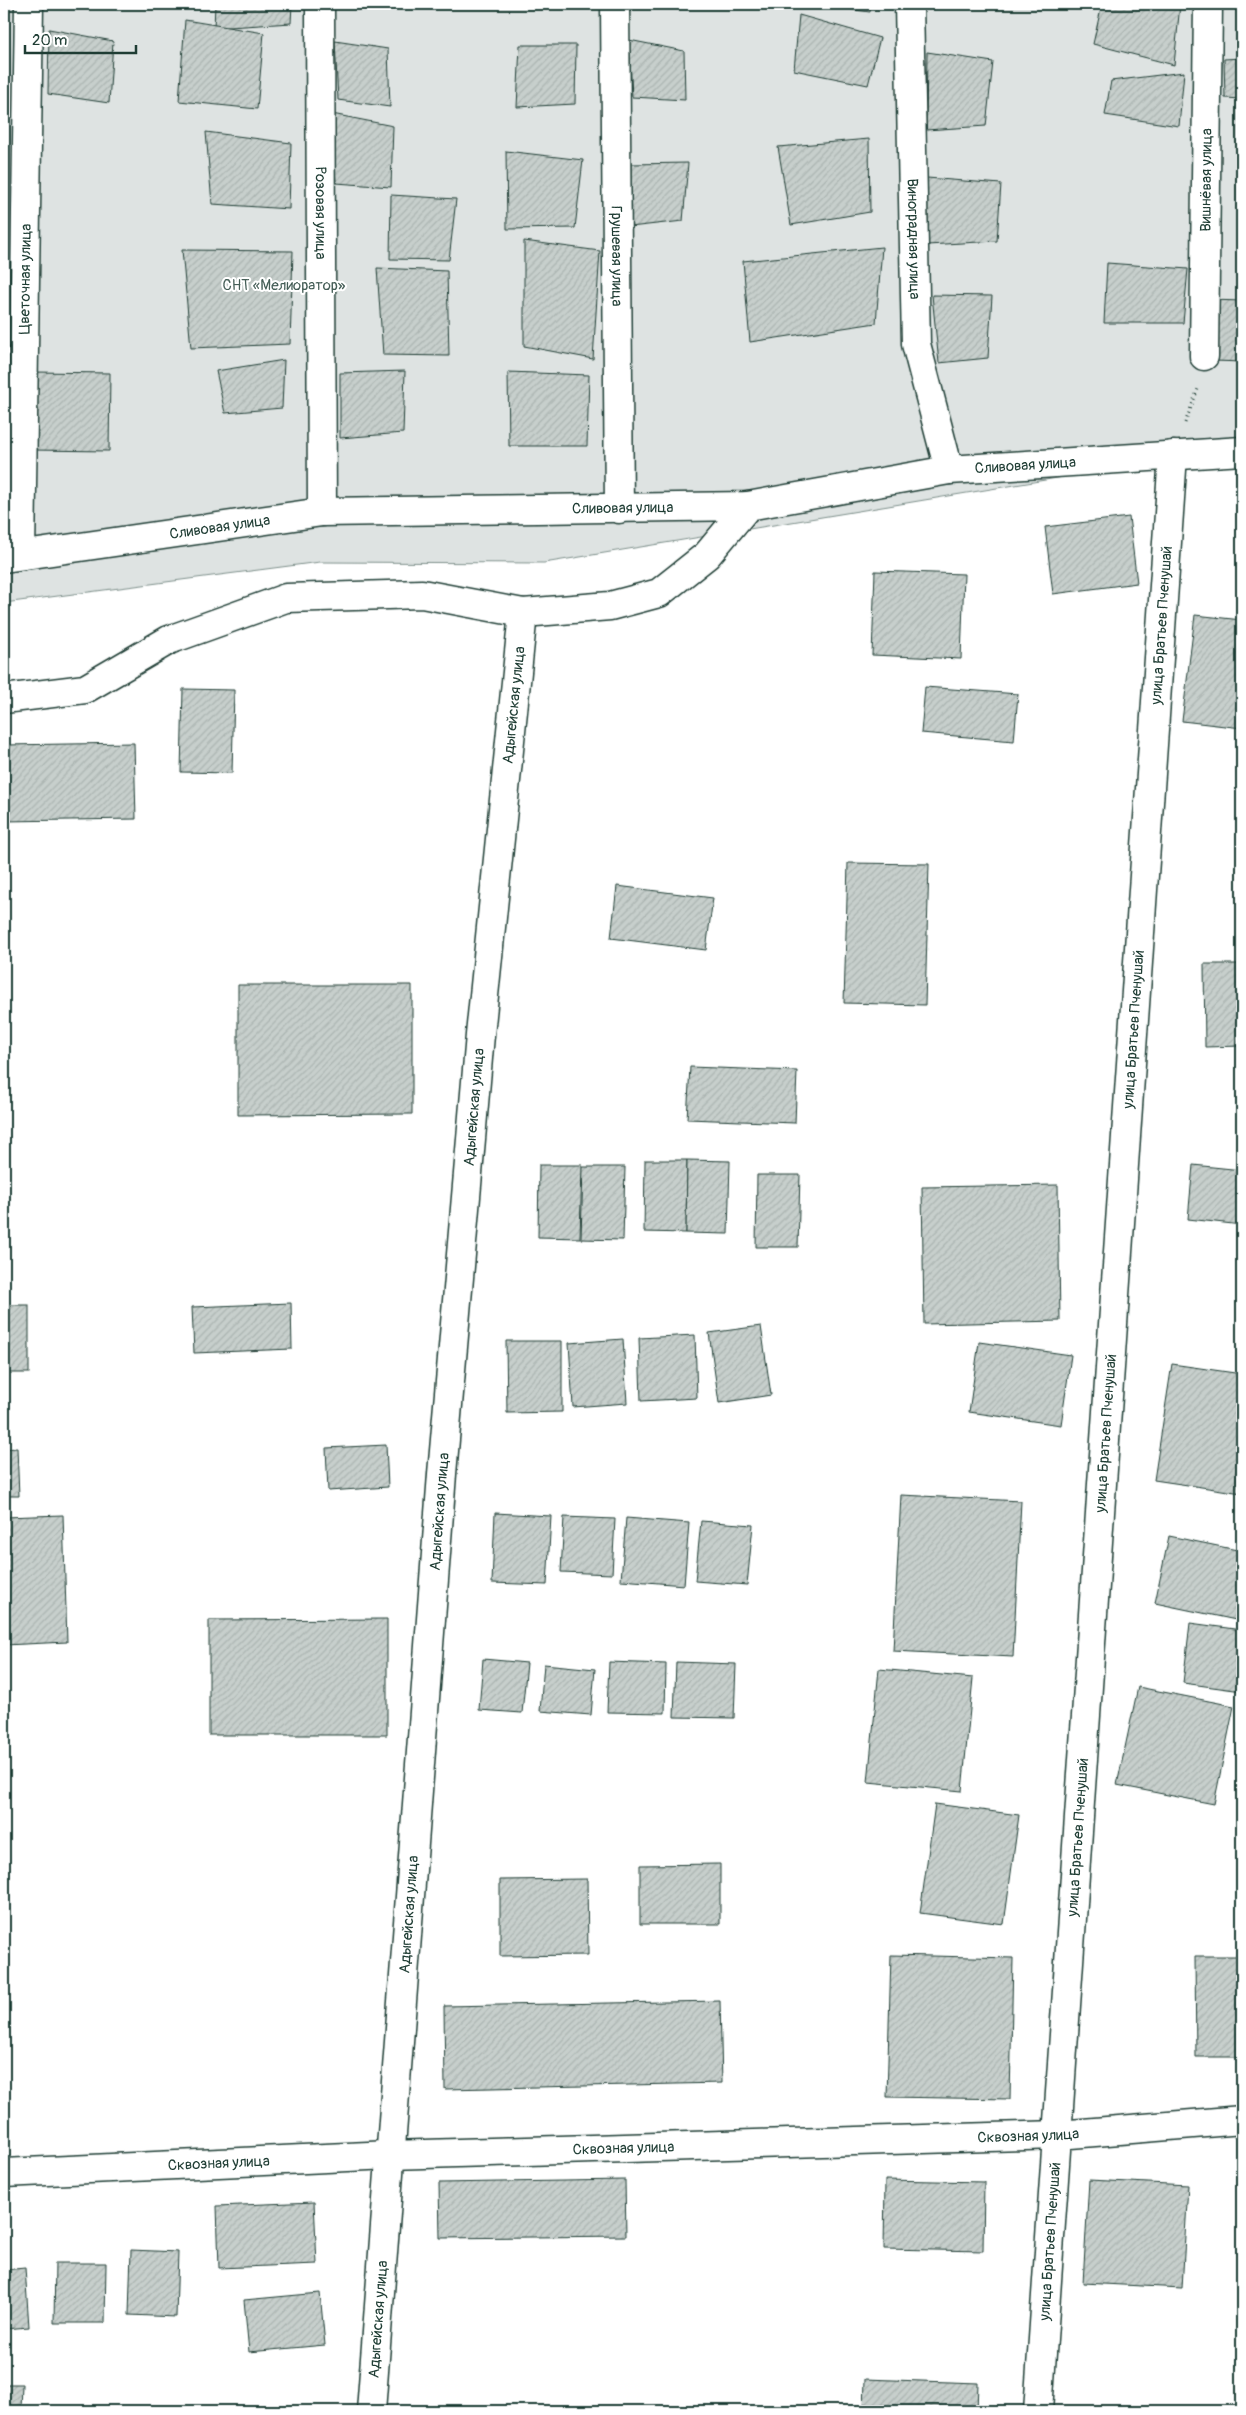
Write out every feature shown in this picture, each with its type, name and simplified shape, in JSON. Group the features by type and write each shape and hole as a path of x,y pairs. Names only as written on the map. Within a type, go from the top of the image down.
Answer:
{"street":[{"name":"Цветочная улица","path":"12,556 29,4"},
{"name":"Розовая улица","path":"320,4 322,512"},
{"name":"Грушевая улица","path":"615,4 619,509"},
{"name":"Виноградная улица","path":"909,4 916,344 949,470"},
{"name":"Вишнёвая улица","path":"1204,356 1208,4"},
{"name":"Сливовая улица","path":"12,556 322,512 748,506 949,470 1242,451"},
{"name":"улица Братьев Пченушай","path":"1038,2411 1173,455"},
{"path":"4,699 84,689 169,640 286,598 422,594 523,613 610,606 659,593 708,555 748,506"},
{"name":"Адыгейская улица","path":"371,2411 442,1474 480,1035 523,613"},
{"name":"Сквозная улица","path":"4,2173 390,2155 1058,2136 1242,2120"}],"path":[{"path":"1173,455 1199,385 1204,356"}],"green space":[{"name":"СНТ «Мелиоратор»","path":"4,4 1242,4 1242,456 1148,463 544,563 320,562 4,603"}],"building":[{"path":"215,4 292,4 291,23 214,28"},
{"path":"808,4 871,4 870,12"},
{"path":"1102,4 1180,4 1174,65 1093,44"},
{"path":"799,15 880,38 868,85 794,70"},
{"path":"185,20 264,33 257,109 179,101"},
{"path":"49,29 113,41 109,103 48,94"},
{"path":"629,40 684,51 685,100 632,97"},
{"path":"335,41 388,49 390,107 338,100"},
{"path":"520,45 576,45 575,104 517,107"},
{"path":"927,52 993,62 986,126 926,130"},
{"path":"1242,58 1242,99 1225,98 1224,59"},
{"path":"1184,72 1179,126 1105,115 1111,81"},
{"path":"332,114 393,126 391,187 336,183"},
{"path":"206,132 291,143 289,209 212,204"},
{"path":"869,139 870,212 791,225 778,147"},
{"path":"506,151 583,160 575,228 507,229"},
{"path":"688,163 683,221 630,227 631,164"},
{"path":"927,178 1001,184 997,241 927,245"},
{"path":"391,195 456,199 449,260 390,259"},
{"path":"524,241 600,251 593,359 524,346"},
{"path":"882,247 876,323 750,342 743,261"},
{"path":"182,250 293,251 290,344 191,348"},
{"path":"1107,263 1188,269 1183,323 1104,323"},
{"path":"377,268 447,271 449,356 383,355"},
{"path":"932,295 992,296 988,358 939,363"},
{"path":"1210,300 1242,301 1242,362 1215,361"},
{"path":"284,360 282,408 225,413 216,371"},
{"path":"405,371 403,433 340,438 340,373"},
{"path":"35,372 110,373 109,451 32,450"},
{"path":"508,372 589,375 587,446 509,446"},
{"path":"1129,517 1137,583 1053,594 1045,527"},
{"path":"875,571 964,574 961,659 872,655"},
{"path":"1195,615 1242,620 1242,728 1182,721"},
{"path":"925,687 1018,694 1014,741 921,733"},
{"path":"183,689 234,690 232,773 181,772"},
{"path":"134,743 136,819 4,821 4,745"},
{"path":"848,863 929,864 925,1005 844,1003"},
{"path":"617,886 713,898 706,950 611,938"},
{"path":"1204,964 1242,964 1242,1046 1205,1047"},
{"path":"238,985 412,985 412,1114 238,1115"},
{"path":"690,1067 797,1071 795,1123 687,1119"},
{"path":"645,1160 687,1160 686,1233 644,1232"},
{"path":"687,1160 730,1161 728,1234 686,1233"},
{"path":"539,1165 582,1165 580,1238 538,1237"},
{"path":"1193,1165 1242,1170 1242,1225 1188,1219"},
{"path":"583,1167 625,1167 623,1240 581,1239"},
{"path":"757,1175 800,1175 798,1247 756,1247"},
{"path":"1058,1185 1060,1321 924,1324 922,1187"},
{"path":"291,1303 292,1349 194,1353 192,1307"},
{"path":"4,1305 29,1305 29,1373 4,1373"},
{"path":"761,1326 771,1395 719,1403 709,1333"},
{"path":"695,1335 697,1398 641,1401 639,1338"},
{"path":"623,1339 627,1403 573,1407 569,1343"},
{"path":"506,1341 562,1341 562,1412 507,1413"},
{"path":"979,1342 1071,1355 1061,1425 969,1412"},
{"path":"1172,1364 1242,1374 1242,1493 1154,1480"},
{"path":"386,1445 388,1487 328,1491 326,1448"},
{"path":"17,1448 19,1496 4,1496 4,1449"},
{"path":"901,1495 1021,1501 1013,1657 893,1651"},
{"path":"495,1513 551,1516 547,1585 492,1583"},
{"path":"63,1515 67,1642 4,1645 4,1517"},
{"path":"564,1517 615,1519 612,1574 561,1572"},
{"path":"626,1518 689,1523 684,1585 621,1580"},
{"path":"701,1521 753,1525 747,1585 695,1581"},
{"path":"1169,1536 1242,1551 1242,1588 1236,1620 1155,1603"},
{"path":"387,1619 387,1735 209,1735 209,1620"},
{"path":"1190,1623 1242,1630 1242,1691 1183,1683"},
{"path":"483,1659 527,1663 522,1713 479,1710"},
{"path":"609,1662 666,1664 665,1713 607,1712"},
{"path":"676,1662 736,1664 734,1718 674,1717"},
{"path":"544,1664 595,1669 591,1715 540,1711"},
{"path":"879,1669 973,1678 962,1791 868,1782"},
{"path":"1138,1687 1234,1706 1214,1804 1117,1785"},
{"path":"935,1804 1019,1815 1004,1924 920,1913"},
{"path":"720,1864 720,1924 640,1924 640,1865"},
{"path":"587,1879 588,1955 500,1956 500,1880"},
{"path":"891,1955 1013,1958 1010,2099 887,2097"},
{"path":"1195,1956 1242,1956 1242,2057 1196,2057"},
{"path":"720,2001 722,2083 445,2089 444,2006"},
{"path":"625,2180 626,2236 440,2238 439,2183"},
{"path":"885,2180 984,2182 983,2251 884,2249"},
{"path":"1089,2180 1188,2185 1182,2288 1083,2283"},
{"path":"314,2202 317,2264 219,2268 217,2206"},
{"path":"131,2250 178,2252 176,2317 129,2315"},
{"path":"55,2263 106,2263 105,2323 54,2323"},
{"path":"25,2268 29,2327 4,2329 4,2270"},
{"path":"320,2293 325,2345 249,2352 244,2300"},
{"path":"865,2379 978,2383 977,2411 864,2411"},
{"path":"4,2384 22,2384 21,2411 4,2411"},
{"path":"563,2410 563,2411 459,2411"}]}
